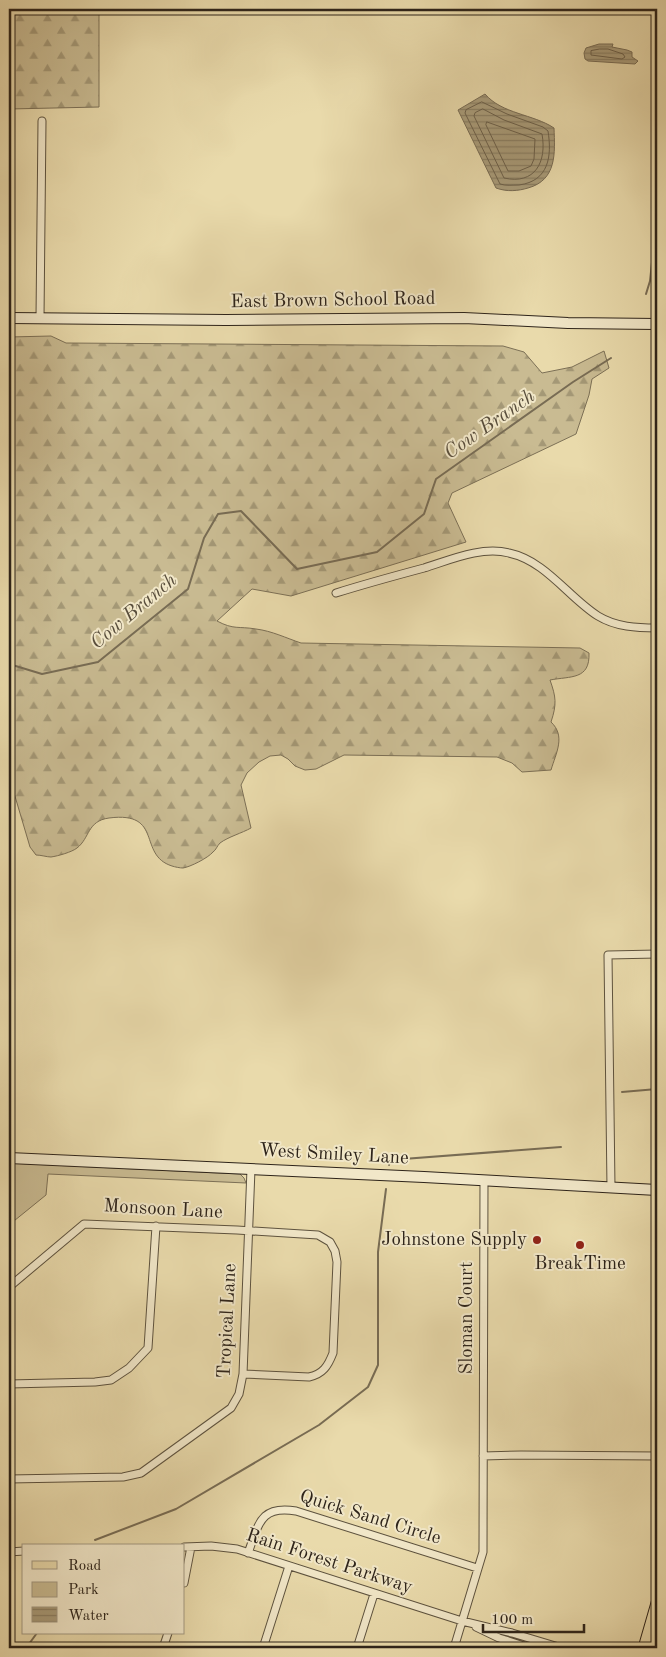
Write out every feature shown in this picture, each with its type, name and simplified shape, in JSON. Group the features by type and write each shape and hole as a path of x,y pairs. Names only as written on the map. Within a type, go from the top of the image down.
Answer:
{"main road":[{"path":"649,1647 657,1604"}],"street":[{"path":"40,318 42,121"},
{"name":"East Brown School Road","path":"9,318 235,320 464,318 568,323 657,324"},
{"path":"336,593 461,557 490,551 507,552 524,557 542,569 599,617 622,626 657,628"},
{"path":"611,1187 608,955 657,954"},
{"name":"West Smiley Lane","path":"9,1158 657,1190"},
{"name":"Tropical Lane","path":"9,1479 123,1478 141,1473 230,1408 239,1394 244,1374 251,1169"},
{"name":"Sloman Court","path":"454,1648 483,1552 484,1180"},
{"name":"Monsoon Lane","path":"9,1287 84,1224 248,1230 318,1235 330,1242 335,1251 337,1262 333,1353 328,1365 317,1375 309,1378 244,1374"},
{"path":"9,1384 111,1380 139,1359 148,1348 156,1226"},
{"path":"483,1456 657,1456"},
{"name":"Quick Sand Circle","path":"248,1553 265,1516 270,1511 286,1509 477,1568"},
{"path":"185,1574 188,1547"},
{"name":"Rain Forest Parkway","path":"188,1547 224,1547 248,1553 462,1621 562,1648"},
{"path":"9,1552 22,1551"},
{"path":"263,1648 289,1566"},
{"path":"357,1648 374,1594"},
{"name":"Rain Forest Parkway","path":"462,1621 499,1638 530,1648"},
{"path":"163,1648 167,1634"}],"green space":[{"path":"9,9 99,9 99,107 9,109"},
{"path":"51,336 66,343 503,346 524,352 542,373 572,367 604,351 609,368 592,379 589,395 576,434 452,493 448,503 466,542 291,596 252,589 217,621 232,627 268,631 301,643 580,648 589,653 588,662 583,672 572,677 550,680 555,701 551,722 556,727 559,739 551,770 522,772 512,763 497,757 344,755 316,769 305,770 295,766 281,755 270,756 259,762 247,773 241,785 251,828 223,841 211,854 190,866 183,868 172,866 162,860 155,853 144,827 137,821 126,818 109,818 97,823 81,844 72,851 51,857 36,855 30,847 9,776 9,337"},
{"path":"9,1163 240,1174 246,1183 48,1174 46,1195 9,1225"}],"water":[{"path":"599,44 613,44 612,47 632,52 632,57 638,61 635,64 588,61 585,59 584,53 586,48"},
{"path":"485,94 500,106 546,123 554,128 554,156 552,164 544,179 537,184 516,190 496,188 458,110"}],"waterway":[{"name":"Cow Branch","path":"646,294 650,281 657,216"},
{"name":"Cow Branch","path":"9,664 42,674 98,662 188,589 204,538 218,514 241,511 297,569 377,552 424,514 436,479 573,382 611,358"},
{"path":"622,1092 657,1089"},
{"path":"389,1165 390,1160 561,1147"},
{"path":"95,1540 176,1509 319,1425 368,1387 378,1365 378,1252 386,1189"},
{"path":"26,1648 36,1634"}],"place":[{"name":"Johnstone Supply","path":"537,1240"},
{"name":"BreakTime","path":"580,1245"}]}
